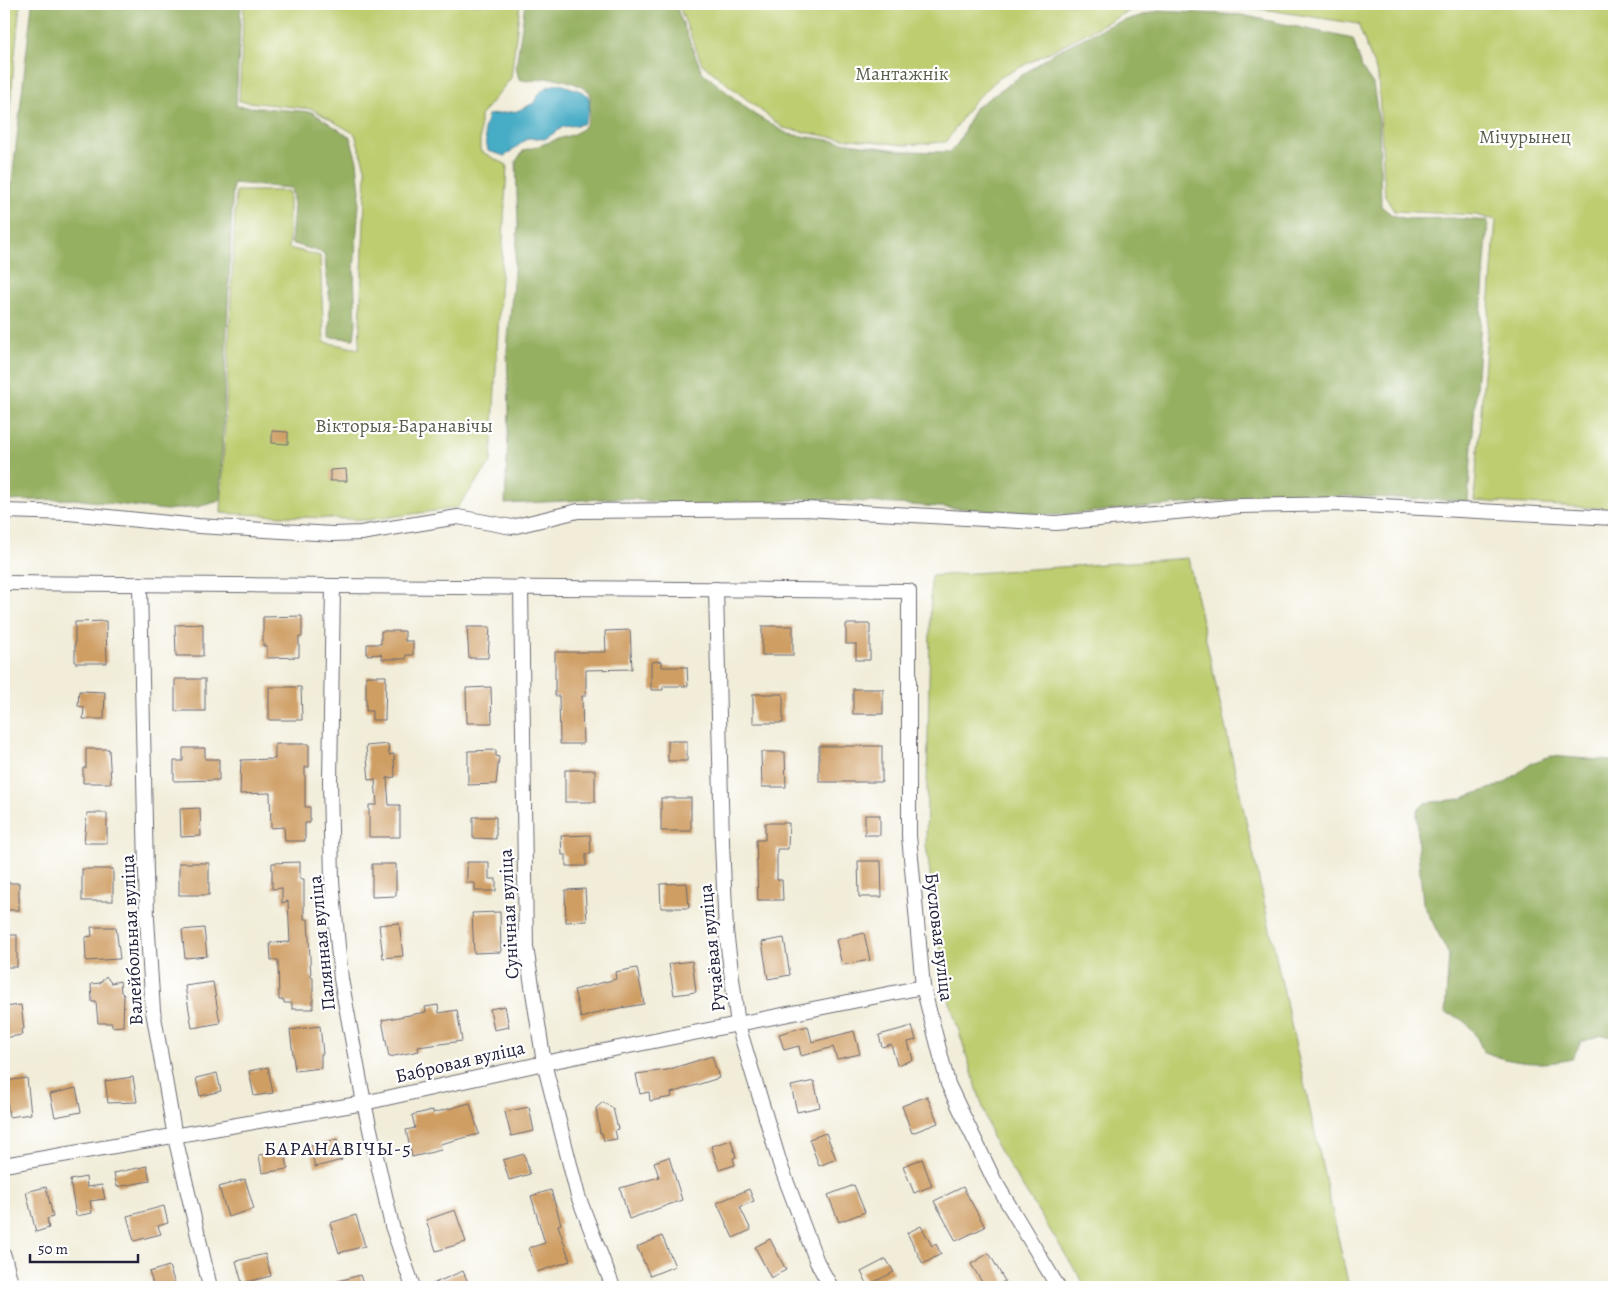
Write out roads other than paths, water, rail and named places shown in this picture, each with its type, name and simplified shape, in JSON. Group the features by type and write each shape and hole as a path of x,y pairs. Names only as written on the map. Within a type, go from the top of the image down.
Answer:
{"street":[{"path":"4,511 69,513 198,526 333,534 361,533 458,517 512,527 578,511 806,509 1056,523 1240,506 1343,504 1614,518"},
{"path":"4,583 716,589"},
{"name":"Валейбольная вуліца","path":"140,584 147,919 153,1011 175,1136 210,1287"},
{"name":"Палянная вуліца","path":"333,586 330,781 332,881 341,979 364,1103 392,1226 413,1287"},
{"name":"Сунічная вуліца","path":"521,587 526,947 544,1062 578,1196 613,1287"},
{"name":"Бусловая вуліца","path":"716,589 909,591 909,836 923,987 948,1084 994,1180 1058,1287"},
{"name":"Ручаёвая вуліца","path":"716,589 726,931 738,1025 781,1168 818,1262 832,1287"},
{"name":"Бабровая вуліца","path":"4,1165 364,1103 544,1062 923,987"},
{"path":"4,1256 12,1287"}],"water":[{"path":"561,84 581,91 588,97 589,109 583,124 563,127 545,139 528,138 505,156 488,151 484,129 488,115 517,111 534,103 544,89"}],"district":[{"name":"БАРАНАВІЧЫ-5","path":"338,1148"}],"park label":[{"name":"Мантажнік","path":"902,74"},
{"name":"Мічурынец","path":"1525,137"},
{"name":"Вікторыя-Баранавічы","path":"404,426"}]}
